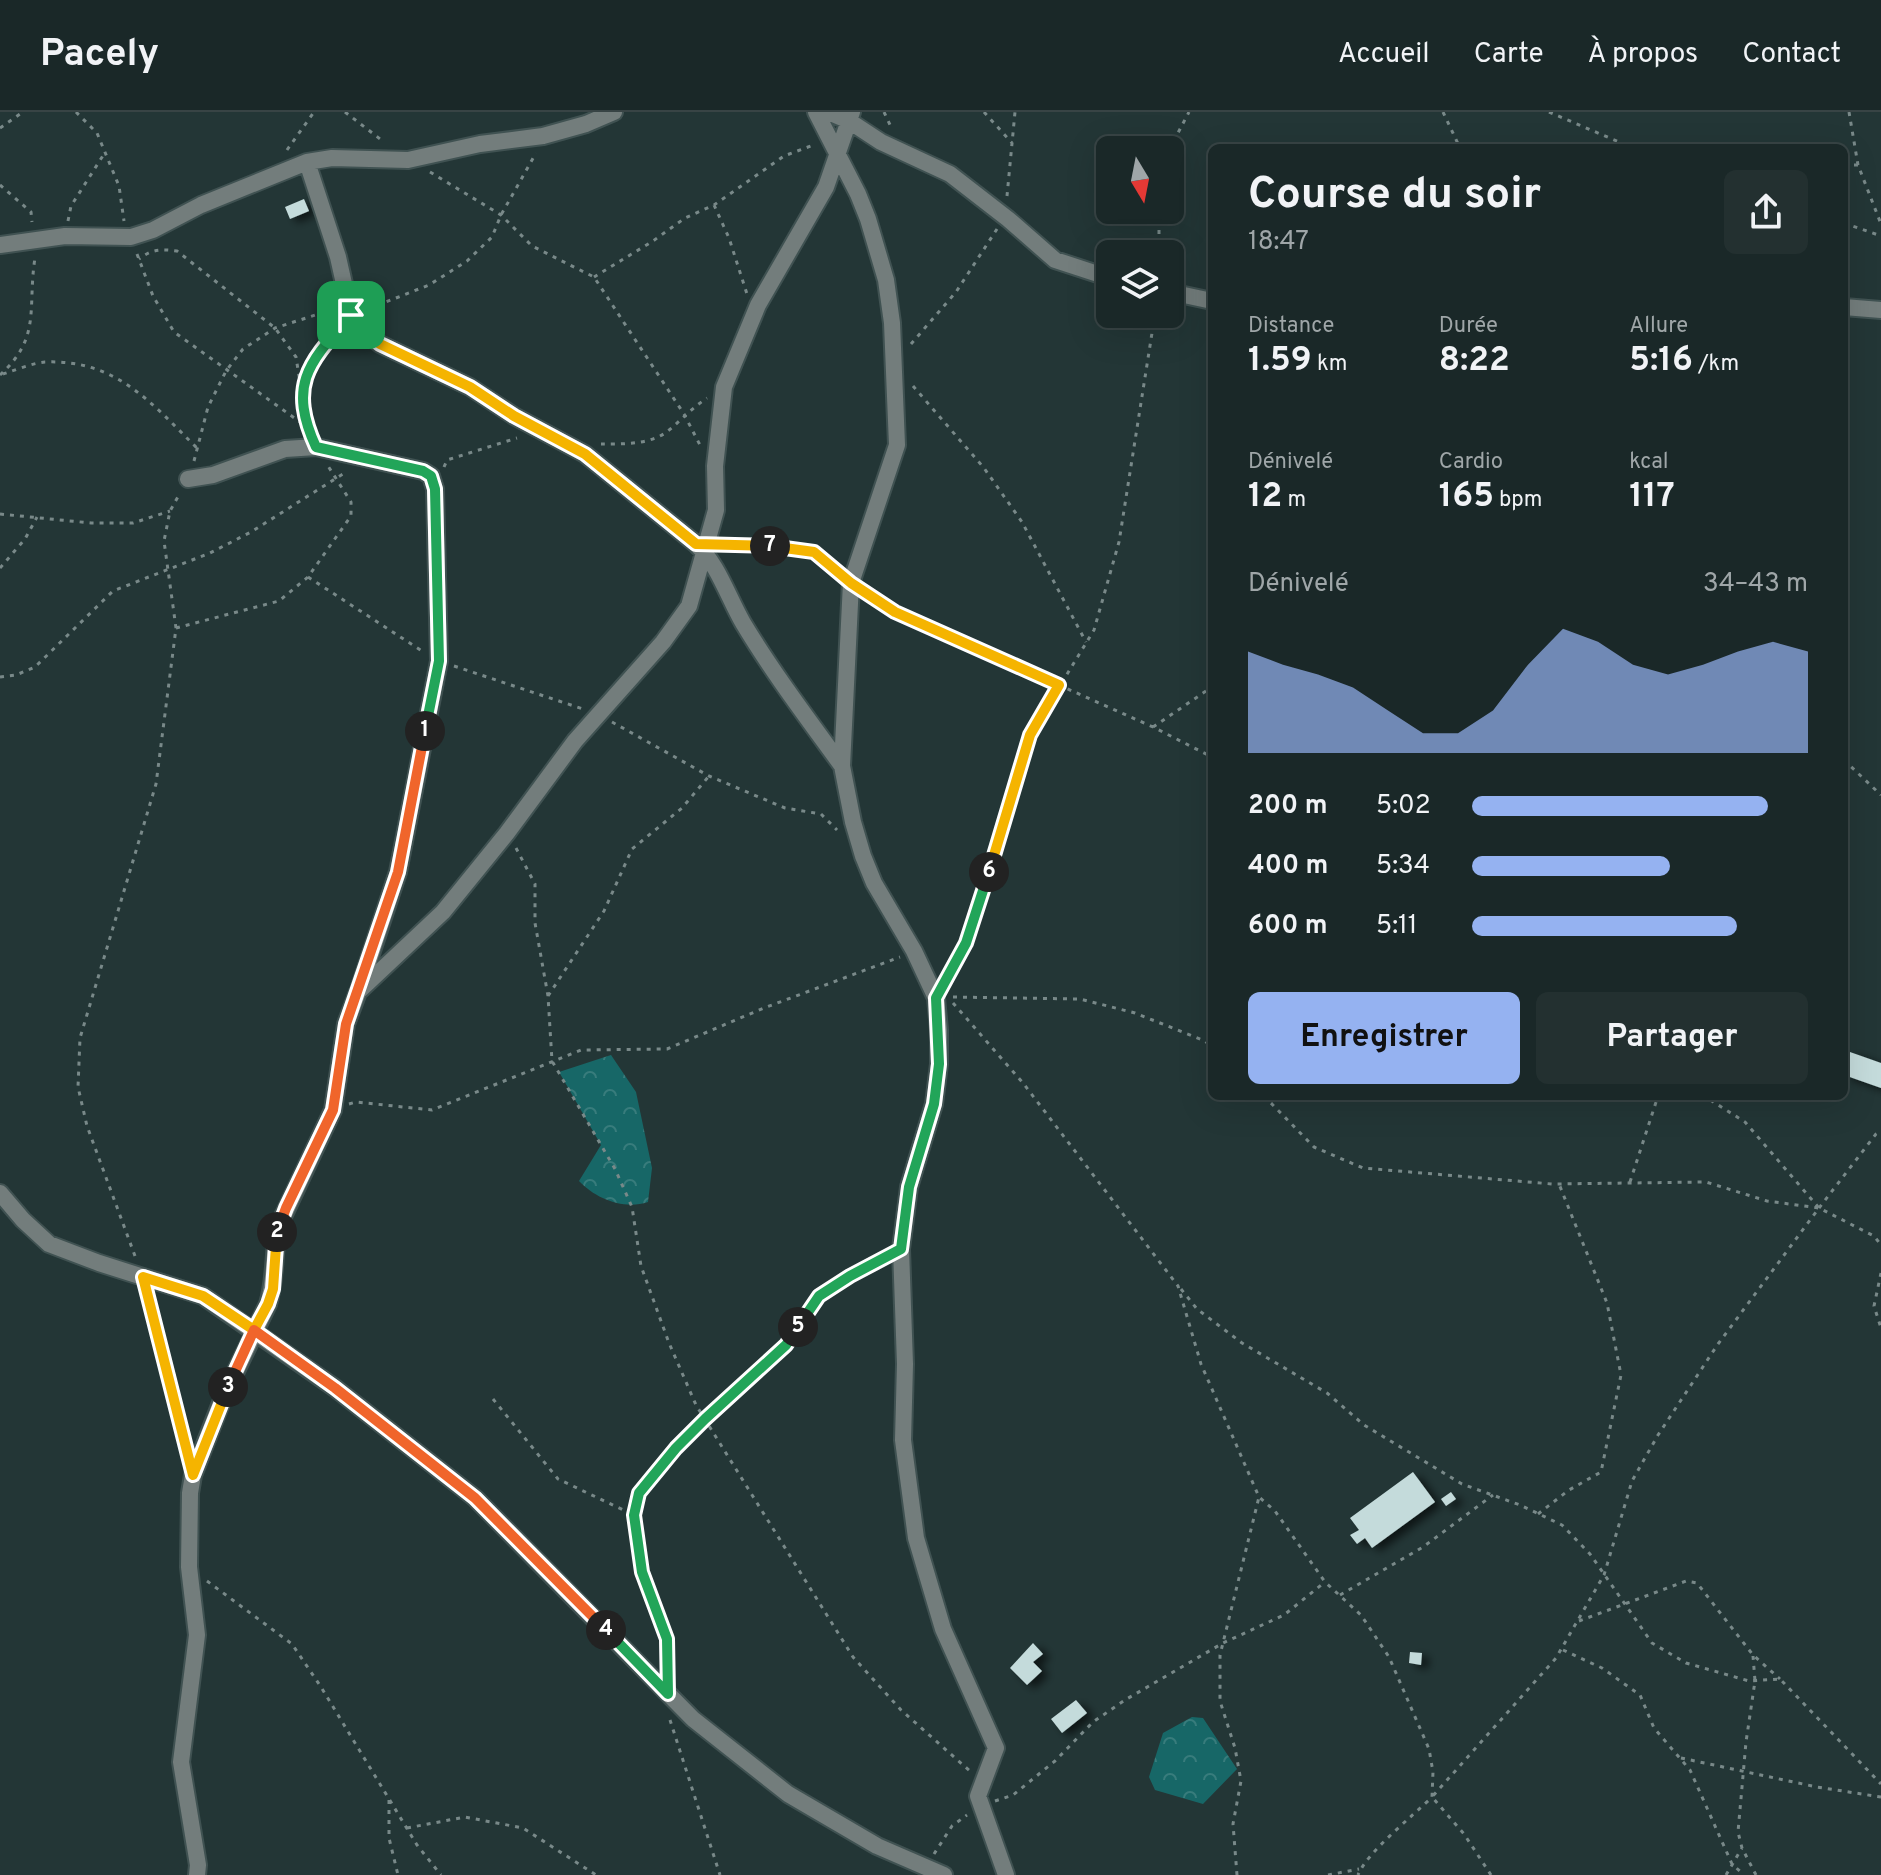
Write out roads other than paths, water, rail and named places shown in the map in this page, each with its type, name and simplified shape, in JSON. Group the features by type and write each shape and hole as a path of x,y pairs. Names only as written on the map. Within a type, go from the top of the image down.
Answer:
{"street":[{"path":"0,245 65,236 131,237 307,162 332,158 408,160 480,144 543,136 586,124 614,112"},
{"path":"816,112 858,194 883,270 892,323 897,445 851,583 842,766 863,856 874,883 914,951 936,998 939,1064 934,1104 909,1187 901,1249 905,1364 903,1440 916,1538 943,1629 996,1748 978,1796 1006,1875"},
{"path":"828,112 850,116 881,142 950,174 1055,260 1096,273"},
{"path":"358,992 443,912 575,741 677,625 689,606 716,510 715,475 724,387 756,311 826,187 850,116"},
{"path":"307,162 326,214 355,324 380,344 470,387 539,430 585,454 707,549 742,621 777,676 842,766"},
{"path":"1184,295 1208,300"},
{"path":"1848,307 1881,310"},
{"path":"188,479 213,475 285,449 316,447 423,471 431,476 435,489 439,661 398,872 346,1024 333,1110 279,1225 273,1289 268,1304 223,1398 193,1475 188,1507 189,1567 197,1635 181,1762 197,1875"},
{"path":"0,1193 49,1244 203,1296 335,1388 475,1498 693,1719 788,1794 877,1846 944,1875"}]}
